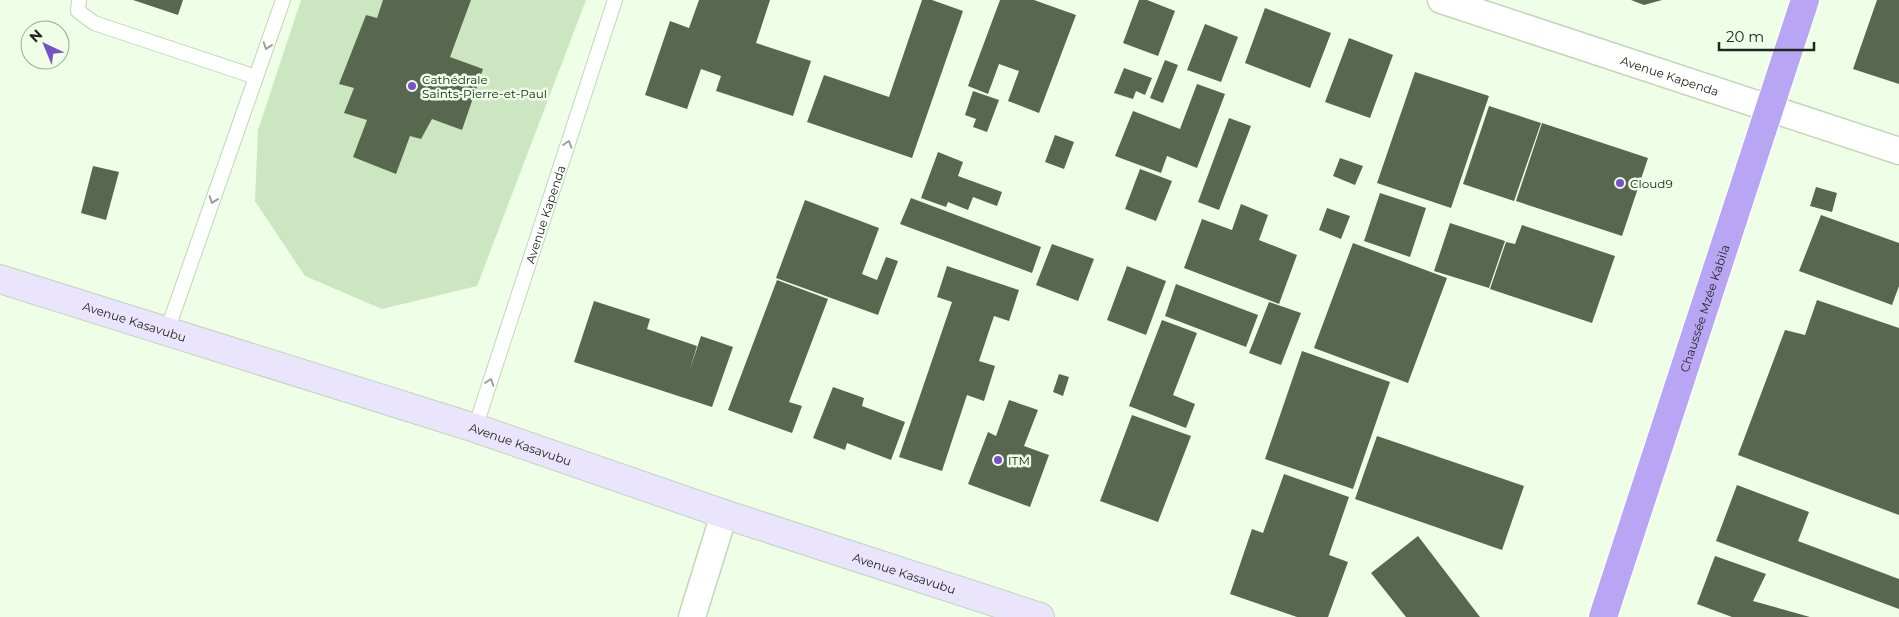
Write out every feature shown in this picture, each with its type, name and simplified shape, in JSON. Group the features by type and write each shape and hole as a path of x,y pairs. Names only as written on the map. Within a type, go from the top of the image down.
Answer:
{"highway":[{"name":"Chaussée Mzée Kabila","path":"1603,617 1804,0"}],"main road":[{"name":"Avenue Kasavubu","path":"0,279 475,428 724,514 1040,617"}],"street":[{"name":"Avenue Kapenda","path":"1441,0 1899,152"},
{"path":"692,617 724,514"}],"lane":[{"path":"79,0 78,11 94,23 256,77"},
{"path":"167,331 283,0"},
{"name":"Avenue Kapenda","path":"475,428 615,0"}],"green space":[{"path":"301,0 586,0 477,286 382,309 305,276 255,201 258,130"}],"building":[{"path":"133,0 183,0 178,15"},
{"name":"Cathédrale Saints-Pierre-et-Paul","path":"383,0 471,0 450,57 483,69 462,130 432,119 421,139 410,136 396,174 353,157 367,120 344,113 354,88 339,84 366,15 377,18"},
{"path":"699,0 770,0 756,43 811,61 793,116 716,91 721,76 701,69 687,109 645,95 670,21 689,28"},
{"path":"922,0 932,0 963,11 912,158 807,122 824,75 889,97"},
{"path":"1000,0 1034,0 1076,15 1039,113 1008,101 1019,71 999,64 988,94 968,86"},
{"path":"1139,0 1147,0 1175,11 1158,56 1123,43"},
{"path":"1631,0 1662,0 1644,5"},
{"path":"1877,0 1899,0 1899,84 1853,69"},
{"path":"1265,8 1331,33 1310,88 1245,63"},
{"path":"1205,24 1238,37 1221,82 1187,70"},
{"path":"1349,38 1393,55 1370,118 1325,102"},
{"path":"1165,60 1178,65 1163,103 1150,98"},
{"path":"1124,68 1152,78 1145,95 1136,91 1133,99 1114,93"},
{"path":"1415,72 1489,96 1451,208 1377,183"},
{"path":"1197,84 1225,94 1197,168 1167,156 1161,173 1115,156 1133,111 1180,129"},
{"path":"973,91 999,100 987,132 973,127 976,119 965,115"},
{"path":"1489,106 1541,123 1514,201 1463,184"},
{"path":"1229,118 1251,126 1219,210 1198,202"},
{"path":"1542,123 1648,158 1622,236 1516,201"},
{"path":"1055,135 1074,142 1064,169 1045,162"},
{"path":"938,152 963,162 958,176 1002,192 997,206 973,197 968,210 948,202 946,207 921,198"},
{"path":"1340,158 1363,166 1355,185 1333,176"},
{"path":"93,166 119,172 106,220 81,213"},
{"path":"1140,169 1172,181 1156,221 1125,209"},
{"path":"1816,187 1837,193 1832,212 1810,206"},
{"path":"1380,193 1426,208 1410,257 1364,241"},
{"path":"911,198 1041,247 1032,273 900,224"},
{"path":"805,200 879,228 862,274 877,280 886,257 898,261 878,315 776,278"},
{"path":"1241,204 1268,215 1259,240 1297,255 1279,304 1184,268 1202,219 1232,230"},
{"path":"1327,208 1350,216 1341,239 1319,230"},
{"path":"1821,215 1899,243 1899,286 1892,305 1799,271"},
{"path":"1450,223 1505,241 1489,288 1434,271"},
{"path":"1522,225 1615,256 1592,323 1490,289 1506,242 1515,244"},
{"path":"1353,243 1447,278 1408,383 1314,348"},
{"path":"1052,244 1094,259 1078,301 1036,285"},
{"path":"947,266 1019,290 1009,321 994,316 979,361 995,366 984,401 967,395 942,471 899,457 952,302 937,297"},
{"path":"1127,266 1166,281 1146,335 1107,320"},
{"path":"777,280 828,299 789,402 802,406 792,433 728,410"},
{"path":"1176,284 1258,315 1246,347 1165,316"},
{"path":"1817,300 1899,328 1899,515 1738,455 1785,330 1805,335"},
{"path":"594,301 650,319 647,329 697,346 689,372 701,336 733,347 712,407 574,362"},
{"path":"1269,302 1301,313 1281,365 1249,353"},
{"path":"1162,320 1197,333 1173,395 1195,404 1186,428 1129,406"},
{"path":"1302,351 1390,382 1353,489 1265,459"},
{"path":"1059,374 1069,377 1063,396 1053,392"},
{"path":"833,387 864,398 862,406 905,422 891,460 847,443 845,450 813,438"},
{"path":"1009,400 1038,410 1024,446 1049,455 1030,507 968,484 988,432 996,436"},
{"path":"1132,415 1191,436 1158,522 1100,501"},
{"path":"1377,436 1524,486 1502,550 1355,499"},
{"path":"1284,474 1349,497 1329,555 1348,562 1328,617 1297,617 1230,594 1252,529 1263,533"},
{"path":"1737,485 1809,512 1798,541 1899,579 1899,609 1716,541"},
{"path":"1418,536 1480,617 1406,617 1371,573"},
{"path":"1715,556 1766,574 1753,601 1810,617 1732,617 1697,604"}],"place":[{"name":"Cathédrale Saints-Pierre-et-Paul","path":"412,86"},
{"name":"Cloud9","path":"1620,183"},
{"name":"ITM","path":"998,460"}]}
